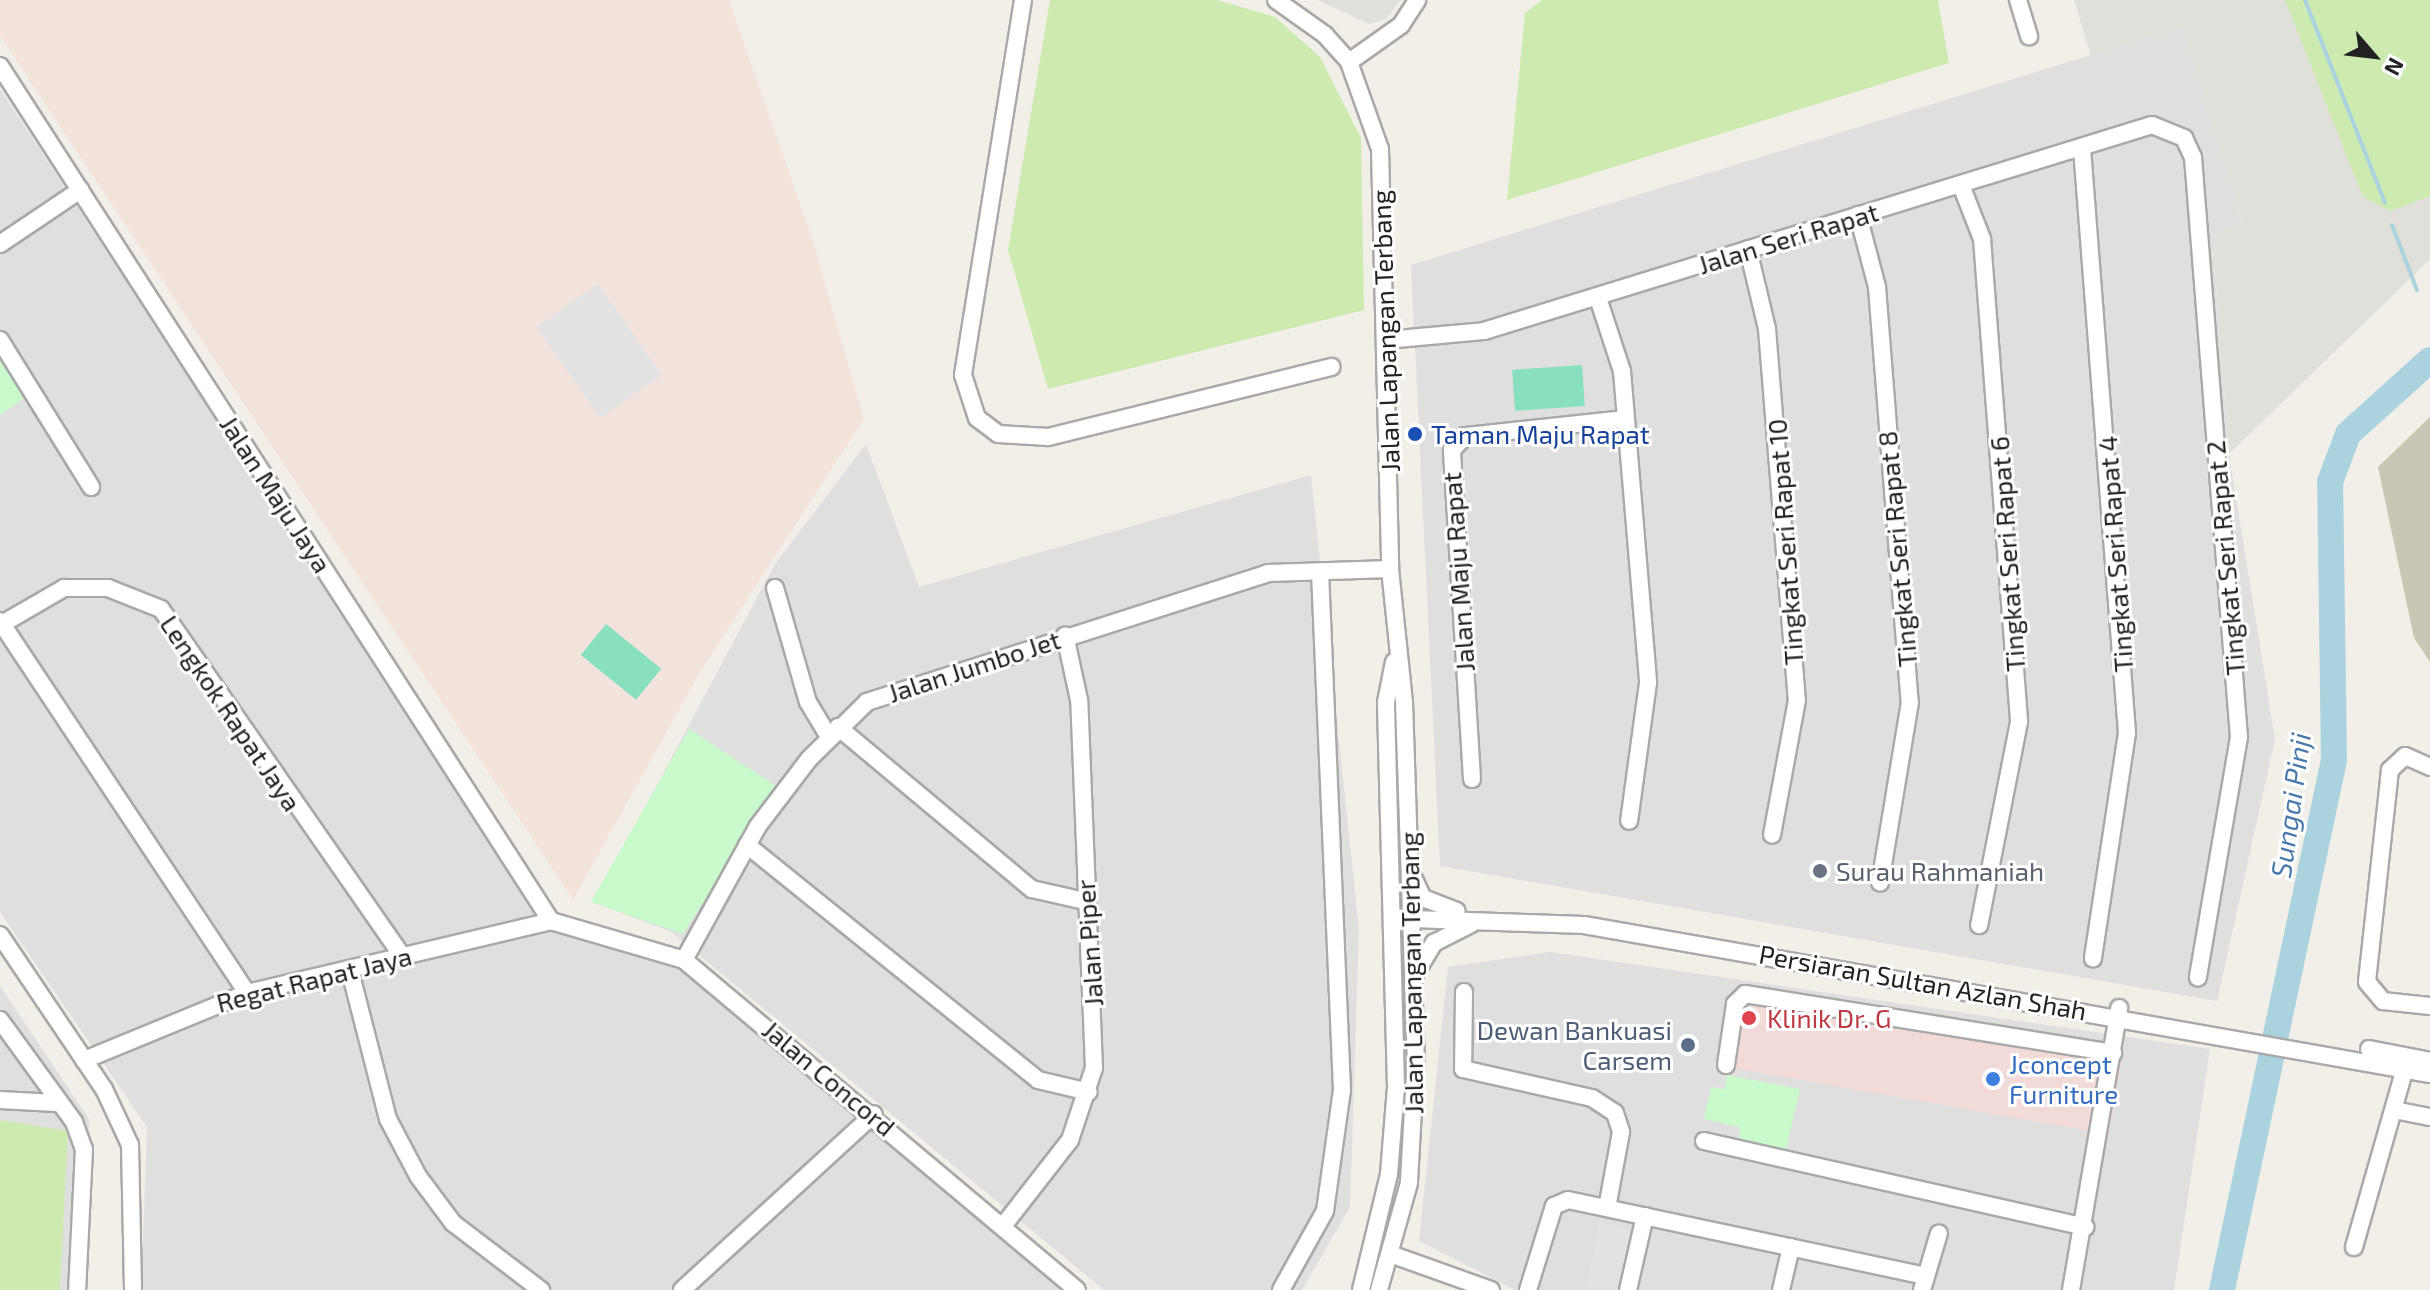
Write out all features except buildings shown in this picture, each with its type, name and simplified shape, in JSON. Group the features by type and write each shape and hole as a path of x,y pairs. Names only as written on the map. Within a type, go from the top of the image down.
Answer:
{"street":[{"path":"1023,0 963,375 977,418 998,434 1048,437 1331,367"},
{"name":"Jalan Lapangan Terbang","path":"1276,0 1325,35 1349,62 1380,149 1390,569 1410,856 1409,913 1414,976 1410,1175 1393,1255 1379,1290"},
{"path":"1349,62 1401,25 1417,0"},
{"path":"2018,0 2029,36"},
{"name":"Jalan Maju Jaya","path":"1,69 551,921"},
{"name":"Jalan Seri Rapat","path":"1386,340 1484,331 2152,125 2184,138"},
{"name":"Tingkat Seri Rapat 2","path":"2184,138 2193,157 2239,737 2198,978"},
{"name":"Tingkat Seri Rapat 4","path":"2082,148 2127,733 2093,958"},
{"name":"Tingkat Seri Rapat 6","path":"1961,185 1982,239 2019,722 1979,925"},
{"path":"0,244 80,190"},
{"name":"Tingkat Seri Rapat 8","path":"1858,215 1877,287 1910,702 1880,883"},
{"name":"Tingkat Seri Rapat 10","path":"1748,249 1767,329 1797,700 1772,835"},
{"path":"1598,298 1622,371 1649,697 1629,821"},
{"path":"0,340 91,487"},
{"name":"Jalan Maju Rapat","path":"1472,779 1452,450 1465,436 1624,419"},
{"name":"Jalan Jumbo Jet","path":"684,960 747,845 834,732 885,694 1268,573 1390,569"},
{"path":"1281,1290 1325,1211 1342,1090 1320,571"},
{"name":"Lengkok Rapat Jaya","path":"1,623 64,588 123,591 161,609 403,957"},
{"path":"775,588 808,702 834,732 1032,889 1085,901"},
{"path":"1,623 247,993"},
{"name":"Jalan Piper","path":"1003,1226 1057,1161 1089,1092 1095,1039 1085,901 1079,700 1065,635"},
{"name":"Jalan Lapangan Terbang","path":"1361,1290 1380,1217 1396,1087 1386,702 1396,653"},
{"path":"2430,767 2398,758 2390,770 2367,982 2372,993 2430,1006"},
{"path":"1388,761 1409,913 1395,1032"},
{"path":"747,845 1038,1080 1089,1092"},
{"path":"1410,856 1423,898 1457,911"},
{"name":"Persiaran Sultan Azlan Shah","path":"1409,913 1457,911 1681,931 2408,1062 2430,1061"},
{"name":"Persiaran Sultan Azlan Shah","path":"1409,913 1488,921 1584,925 2119,1011"},
{"name":"Regat Rapat Jaya","path":"84,1060 247,993 551,921"},
{"name":"Jalan Concord","path":"551,921 684,960 874,1114 1077,1290"},
{"path":"1414,976 1434,943 1488,921"},
{"path":"0,935 84,1060 130,1145 133,1290"},
{"path":"350,971 388,1119 418,1176 453,1223 541,1290"},
{"path":"1464,992 1463,1069 1592,1098 1615,1113 1621,1132 1607,1208"},
{"path":"1726,1065 1735,1004 1745,994 2113,1053"},
{"path":"2071,1290 2085,1227 2119,1011"},
{"path":"0,1020 56,1103 74,1122 84,1149 77,1290"},
{"path":"2354,1247 2408,1062"},
{"name":"Persiaran Sultan Azlan Shah","path":"2408,1062 2430,1074"},
{"path":"0,1100 56,1103"},
{"path":"2394,1110 2430,1117"},
{"path":"682,1290 874,1114"},
{"path":"1704,1141 2085,1227"},
{"path":"1528,1290 1560,1200 1791,1247 1924,1283 1939,1233"},
{"path":"1628,1290 1645,1216"},
{"path":"1380,1217 1393,1255"},
{"path":"1781,1290 1791,1247"},
{"path":"1361,1290 1393,1255"},
{"path":"1393,1255 1491,1290"}],"shaded area":[{"path":"0,0 729,0 812,238 864,419 700,672 573,900 0,36"},
{"path":"1318,0 1401,0 1386,19 1369,24"},
{"path":"2074,0 2430,0 2430,259 2229,454 2213,250 2226,227 2242,223 2182,28 2091,56"},
{"name":"Taman Maju Rapat","path":"2182,27 2242,223 2213,250 2229,454 2275,739 2217,1001 1440,866 1411,265"},
{"path":"0,89 543,915 679,965 1065,1290 141,1290 147,1127 0,912"},
{"path":"598,284 662,375 600,418 537,327"},
{"path":"2430,417 2430,662 2414,638 2378,467"},
{"path":"866,444 919,587 1311,475 1359,930 1350,1207 1302,1290 1104,1290 670,931 594,903 775,564"},
{"path":"1550,952 2210,1049 2174,1290 1515,1290 1419,1241 1448,967"},
{"path":"0,986 89,1119 84,1290 0,1290"},
{"path":"1740,992 2122,1059 2109,1134 1727,1067"},
{"path":"1600,1222 1633,1232 1620,1290 1586,1290"}],"green space":[{"path":"1050,0 1217,0 1275,17 1320,57 1361,138 1364,310 1048,389 1008,250"},
{"path":"1542,0 1938,0 1949,63 1507,200 1525,13"},
{"path":"2285,0 2430,0 2430,196 2391,211 2363,197"},
{"path":"0,356 27,396 0,415"},
{"path":"1582,365 1585,406 1515,411 1512,370"},
{"path":"606,624 661,669 636,700 581,655"},
{"path":"689,729 776,786 683,934 591,902"},
{"path":"1727,1075 1800,1089 1786,1149 1739,1140 1740,1127 1704,1119 1711,1087 1725,1089"},
{"path":"0,1120 68,1131 60,1290 0,1290"}],"waterway":[{"path":"2305,0 2385,203"},
{"path":"2392,225 2417,290"},
{"name":"Sungai Pinji","path":"2222,1290 2334,760 2330,482 2348,434 2430,360"}],"place":[{"name":"Taman Maju Rapat","path":"1415,434"},
{"name":"Surau Rahmaniah","path":"1820,871"},
{"name":"Klinik Dr. G","path":"1749,1018"},
{"name":"Dewan Bankuasi Carsem","path":"1688,1045"},
{"name":"Jconcept Furniture","path":"1993,1079"}]}
